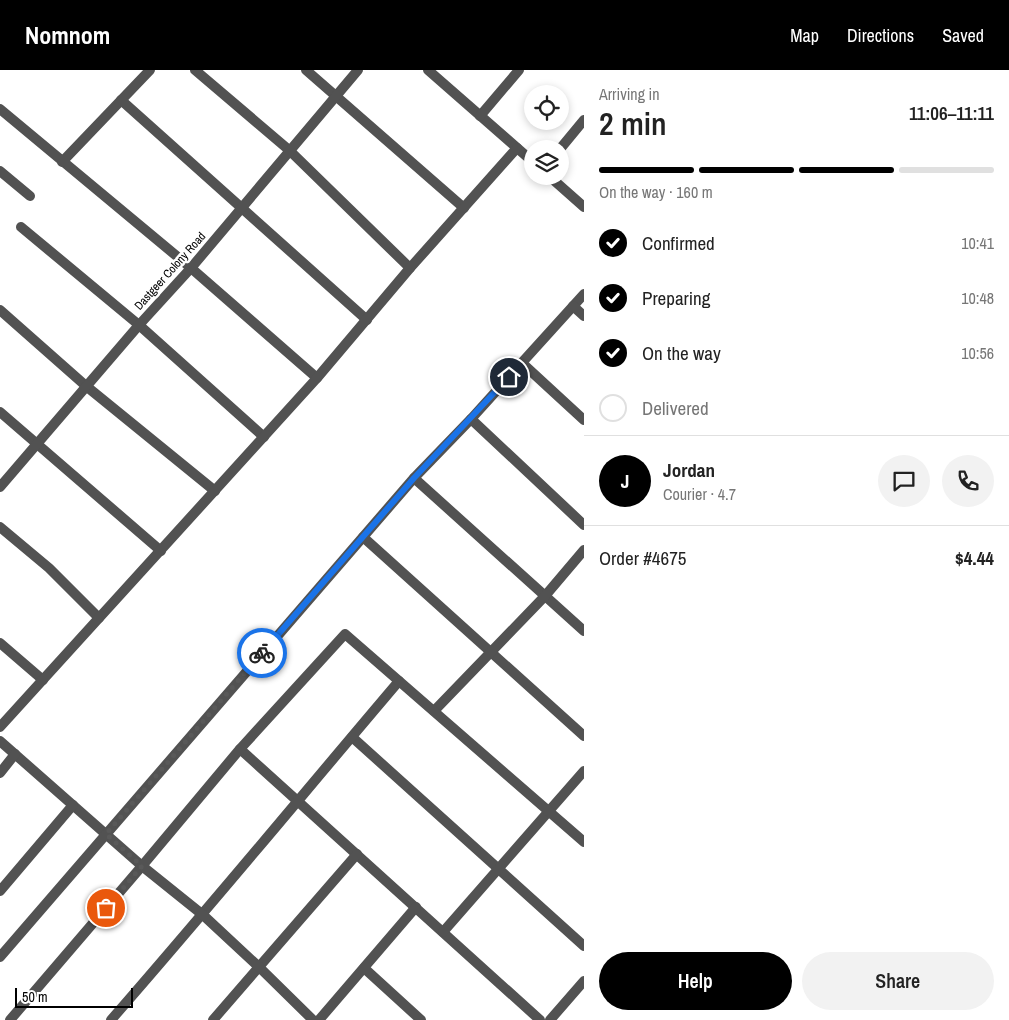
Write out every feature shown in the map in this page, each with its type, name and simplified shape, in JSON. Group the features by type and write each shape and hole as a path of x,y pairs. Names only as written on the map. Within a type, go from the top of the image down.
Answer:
{"street":[{"path":"62,162 150,70"},
{"path":"195,70 289,150 410,268"},
{"path":"306,70 464,208"},
{"name":"Dastgeer Colony Road","path":"0,486 139,325 191,268 358,70"},
{"path":"428,70 524,155"},
{"path":"480,116 519,70"},
{"path":"121,100 367,320"},
{"path":"0,109 191,268 318,378"},
{"path":"567,140 584,120"},
{"path":"0,727 318,378 410,268 517,148"},
{"path":"0,170 30,196"},
{"path":"559,185 584,207"},
{"path":"21,227 139,325 264,437"},
{"path":"0,957 414,478 471,419 584,294"},
{"path":"573,306 584,316"},
{"path":"0,310 86,386 215,491"},
{"path":"522,363 584,420"},
{"path":"0,412 161,551"},
{"path":"471,419 584,525"},
{"path":"414,478 584,631"},
{"path":"0,527 49,568 99,618"},
{"path":"363,537 584,736"},
{"path":"434,711 545,596 584,550"},
{"path":"10,1020 240,749 346,634 584,842"},
{"path":"0,643 43,680"},
{"path":"111,1020 399,681"},
{"path":"352,736 584,946"},
{"path":"0,741 142,866 202,915 313,1020"},
{"path":"240,749 540,1020"},
{"path":"0,772 15,754"},
{"path":"443,932 584,771"},
{"path":"0,891 73,805"},
{"path":"213,1020 357,854"},
{"path":"320,1020 416,908"},
{"path":"364,968 421,1020"},
{"path":"550,1020 584,981"}],"way so far":[{"path":"106,908 142,866 106,834 262,653"}],"route":[{"path":"262,653 414,478 509,377"}]}
